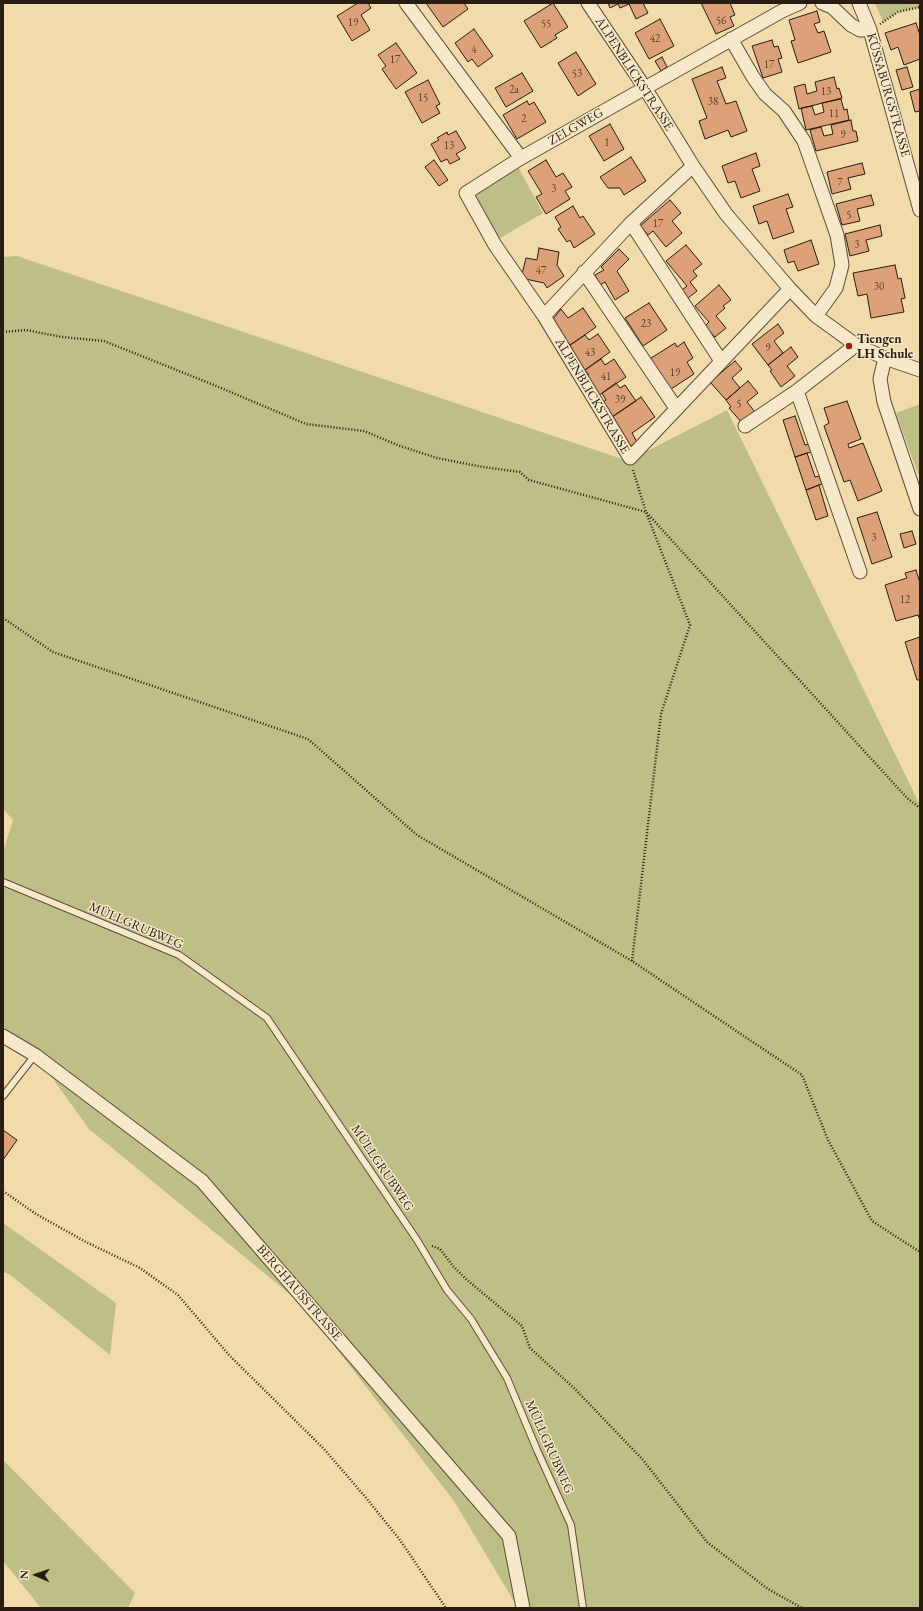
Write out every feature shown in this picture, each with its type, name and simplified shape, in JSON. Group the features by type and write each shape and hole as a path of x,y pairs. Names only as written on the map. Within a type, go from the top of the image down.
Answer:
{"street":[{"path":"406,3 521,158"},
{"name":"ALPENBLICKSTRASSE","path":"588,3 645,88 693,166 726,214 790,289 816,316 856,345 885,358 920,368"},
{"name":"ZELGWEG","path":"521,158 731,39 780,7 800,3"},
{"path":"822,3 832,7 850,25 860,30 870,30"},
{"name":"KÜSSABURGSTRASSE","path":"859,3 870,30 920,210"},
{"path":"731,39 753,77 765,94 784,111 804,141 837,235 842,265 836,288 816,316"},
{"name":"ALPENBLICKSTRASSE","path":"521,158 466,193 495,245 544,316 630,458 790,289"},
{"path":"544,316 631,223 693,166"},
{"path":"631,223 721,362"},
{"path":"584,272 676,408"},
{"path":"745,426 797,391 856,345"},
{"path":"885,358 880,379 884,402 920,509"},
{"path":"797,391 860,572"},
{"name":"BERGHAUSSTRASSE","path":"3,1036 35,1055 202,1181 509,1536 523,1608"}],"lane":[{"name":"MÜLLGRUBWEG","path":"3,882 179,955 267,1018 417,1240 447,1290 471,1319 507,1378 537,1450 572,1525 583,1608"},
{"path":"3,1096 35,1055"}],"path":[{"path":"870,30 898,12 920,7"},
{"path":"3,332 26,330 62,337 104,342 214,385 306,424 364,430 400,446 437,458 483,467 520,472 529,480 646,512 907,798 920,808"},
{"path":"630,458 646,512 690,625 662,714 632,961"},
{"path":"3,618 53,652 308,738 418,835 632,961 802,1075 828,1140 872,1221 920,1252"},
{"path":"3,1191 36,1214 86,1242 140,1268 178,1295 229,1356 324,1449 367,1499 400,1540 446,1608"},
{"path":"417,1240 440,1249 453,1266 466,1279 522,1326 530,1348 575,1389 643,1460 707,1542 768,1589 802,1608"}],"green space":[{"path":"875,3 920,3 920,7 898,12 883,22"},
{"path":"518,167 543,213 497,240 476,198 478,193"},
{"path":"17,256 628,461 727,410 920,805 920,1608 518,1608 454,1501 303,1305 89,1129 35,1054 3,1037 3,852 13,820 3,809 3,257"},
{"path":"920,404 920,473 918,474 896,413"},
{"path":"3,1223 116,1303 110,1355 9,1274 3,1272"},
{"path":"3,1460 135,1593 128,1608 41,1608 3,1561"}],"building":[{"path":"358,3 368,3 371,8 361,15 370,30 352,41 337,16"},
{"path":"426,3 464,3 468,9 443,27"},
{"path":"553,3 568,27 555,35 557,38 541,48 524,21"},
{"path":"608,3 643,3 648,13 636,19 629,4 620,8 618,4 610,8"},
{"path":"701,3 730,3 735,15 730,17 734,26 716,34"},
{"path":"817,11 820,22 814,24 818,33 824,31 831,52 798,63 791,41 795,40 789,20"},
{"path":"660,19 674,46 649,59 635,33"},
{"path":"916,23 920,35 920,59 904,65 898,47 891,50 885,33"},
{"path":"474,29 493,56 478,67 472,59 468,62 455,43"},
{"path":"772,40 774,47 778,46 782,58 778,59 782,72 763,78 752,46"},
{"path":"396,43 417,73 396,89 382,69 386,66 378,55"},
{"path":"576,52 596,84 578,96 558,63"},
{"path":"662,57 667,67 661,71 655,61"},
{"path":"722,67 726,78 717,81 726,104 736,101 747,131 731,137 728,130 705,139 699,121 707,118 692,79"},
{"path":"907,67 913,87 902,90 896,70"},
{"path":"522,73 533,91 506,107 495,88"},
{"path":"834,77 837,89 839,88 842,98 799,109 794,87 805,84 807,94 817,91 815,82"},
{"path":"428,80 440,104 436,106 440,113 422,123 405,92"},
{"path":"920,89 920,111 915,112 910,92"},
{"path":"841,99 844,110 847,109 849,120 806,130 801,108 812,106 815,115 824,112 822,103"},
{"path":"527,101 529,105 534,102 546,122 517,139 503,115"},
{"path":"851,120 853,131 856,131 858,141 816,151 810,130 821,127 824,136 833,134 831,125"},
{"path":"610,124 624,149 604,161 589,136"},
{"path":"456,131 466,148 456,154 460,159 450,164 447,159 441,162 431,144 439,140 437,138 447,132 448,135"},
{"path":"756,153 760,166 752,169 760,191 741,198 735,181 728,183 722,166"},
{"path":"631,157 646,181 624,195 620,188 608,188 600,177"},
{"path":"434,160 448,180 439,186 425,167"},
{"path":"546,160 556,177 563,173 572,187 565,191 570,199 546,214 536,197 542,194 528,171"},
{"path":"862,163 865,174 848,178 851,189 832,194 827,172"},
{"path":"788,194 793,207 786,209 794,232 773,239 767,221 759,224 753,206"},
{"path":"871,195 874,205 857,209 860,221 842,225 836,204"},
{"path":"670,200 681,213 672,221 682,233 666,247 653,231 648,235 640,226"},
{"path":"573,206 580,218 583,216 595,234 574,248 570,240 567,242 558,229 561,227 555,217"},
{"path":"880,225 882,236 866,240 869,251 850,256 845,234"},
{"path":"811,240 819,264 798,271 794,261 788,263 784,250"},
{"path":"686,245 702,264 693,271 697,276 690,282 697,291 688,298 682,290 687,286 666,261"},
{"path":"539,248 559,252 557,265 564,276 547,288 544,283 521,278 526,258 537,260"},
{"path":"619,249 629,259 617,271 629,291 615,300 605,282 600,285 595,275 604,270 601,267"},
{"path":"895,265 898,279 901,278 905,298 901,299 904,312 871,318 867,294 858,296 853,273"},
{"path":"719,285 731,300 723,306 725,308 716,316 726,328 715,337 705,326 709,322 695,306"},
{"path":"649,303 667,330 643,346 625,318"},
{"path":"583,308 596,327 566,348 555,327 557,325 553,319 561,309 568,318"},
{"path":"778,324 784,333 774,341 783,353 768,365 752,344"},
{"path":"598,334 610,352 582,372 570,353 573,351 570,345 585,335 589,340"},
{"path":"684,342 693,358 687,362 694,374 668,391 648,360 675,343 677,347"},
{"path":"791,347 798,357 787,366 795,376 781,387 770,371 772,370 768,365"},
{"path":"601,359 605,365 614,359 626,377 598,396 585,378 589,375 585,370"},
{"path":"735,361 742,369 732,378 740,388 726,400 710,382"},
{"path":"748,381 758,393 747,402 755,412 742,423 729,408 731,407 726,400"},
{"path":"616,383 620,388 625,385 636,401 612,417 602,403 606,400 602,393"},
{"path":"641,397 655,417 632,433 637,442 631,446 612,417"},
{"path":"847,401 861,439 848,444 849,448 863,443 882,491 858,501 850,480 844,482 824,426 829,423 824,408"},
{"path":"795,416 805,445 809,444 811,452 795,457 783,420"},
{"path":"807,453 815,477 819,476 822,484 806,490 795,457"},
{"path":"819,485 828,516 816,520 806,490"},
{"path":"877,512 892,557 872,564 857,518"},
{"path":"912,531 916,544 904,548 900,534"},
{"path":"916,570 920,583 920,620 918,615 896,621 885,585 907,578 905,573"},
{"path":"920,637 920,680 917,680 905,642"},
{"path":"3,1130 17,1140 3,1160"}],"place":[{"name":"Tiengen LH Schule","path":"849,346"}]}
